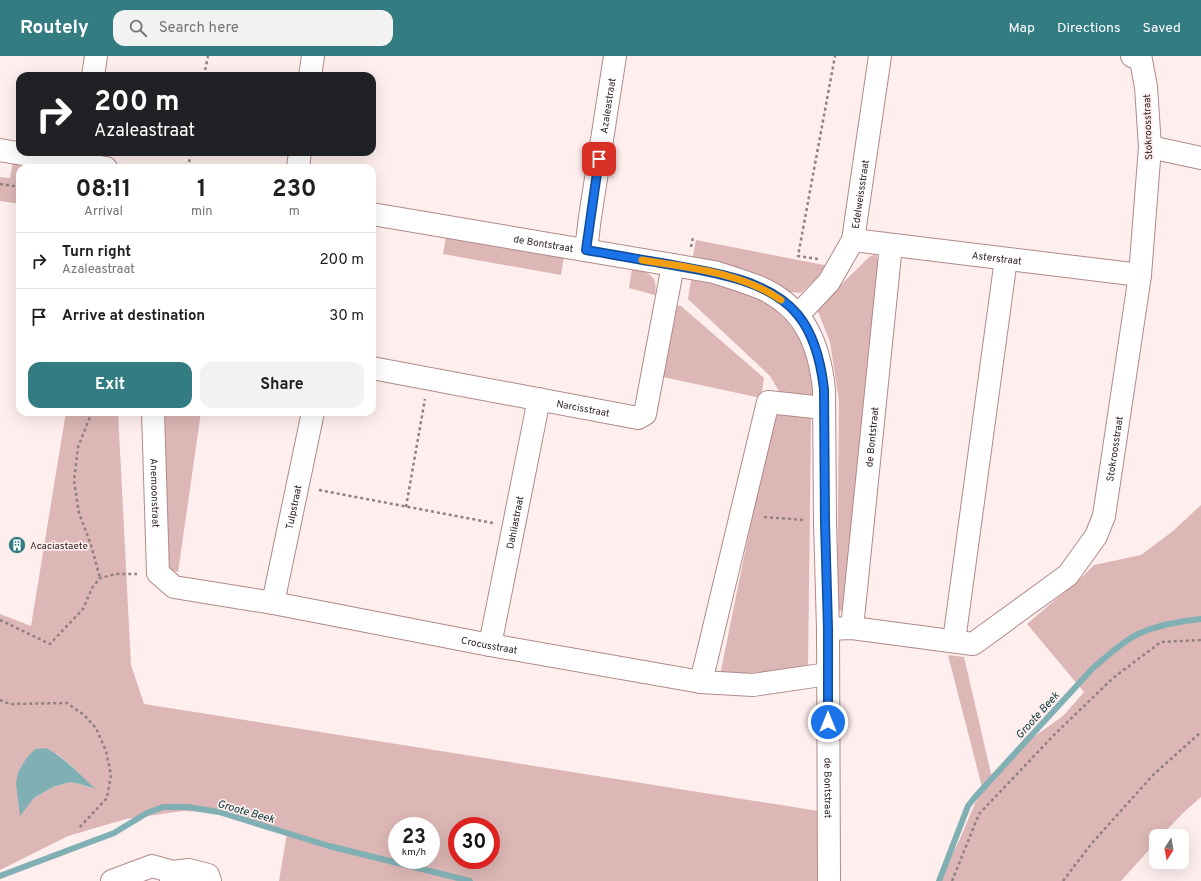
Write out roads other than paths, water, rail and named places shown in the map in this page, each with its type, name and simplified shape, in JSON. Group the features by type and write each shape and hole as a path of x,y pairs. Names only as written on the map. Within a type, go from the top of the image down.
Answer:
{"street":[{"path":"94,72 96,56"},
{"path":"311,72 313,56"},
{"name":"Azaleastraat","path":"586,250 615,56"},
{"name":"Edelweissstraat","path":"798,315 829,282 853,240 880,56"},
{"name":"Stokroosstraat","path":"828,629 852,628 973,644 1068,575 1096,536 1104,516 1140,275 1150,148 1146,87 1140,60 1132,56"},
{"path":"1150,148 1201,158"},
{"path":"0,150 16,152"},
{"path":"60,156 80,158 96,164"},
{"name":"de Bontstraat","path":"376,215 714,272 762,289 788,305 798,315 815,344 822,367 828,629 829,881"},
{"name":"Asterstraat","path":"853,240 1140,275"},
{"name":"de Bontstraat","path":"852,628 891,245"},
{"path":"954,641 1006,259"},
{"name":"Narcisstraat","path":"376,369 638,418 645,414 673,265"},
{"name":"Dahliastraat","path":"490,645 539,399"},
{"path":"701,682 768,402 824,408"},
{"name":"Anemoonstraat","path":"153,416 158,573"},
{"name":"Tulpstraat","path":"273,603 312,416"},
{"name":"Crocusstraat","path":"158,573 174,587 273,603 490,645 701,682 753,685 828,674"},
{"path":"112,881 152,866 172,877 188,870 208,875 210,881"}],"water":[{"path":"46,748 66,761 95,789 70,782 53,787 34,798 20,816 16,784 18,772 26,759 35,749"}],"waterway":[{"name":"Groote Beek","path":"939,881 968,806 1093,668 1121,645 1138,634 1169,624 1201,619"},
{"name":"Groote Beek","path":"0,876 114,833 147,813 163,807 187,807 219,812 329,846 470,881"}],"place":[{"name":"Acaciastaete","path":"17,545"}]}
